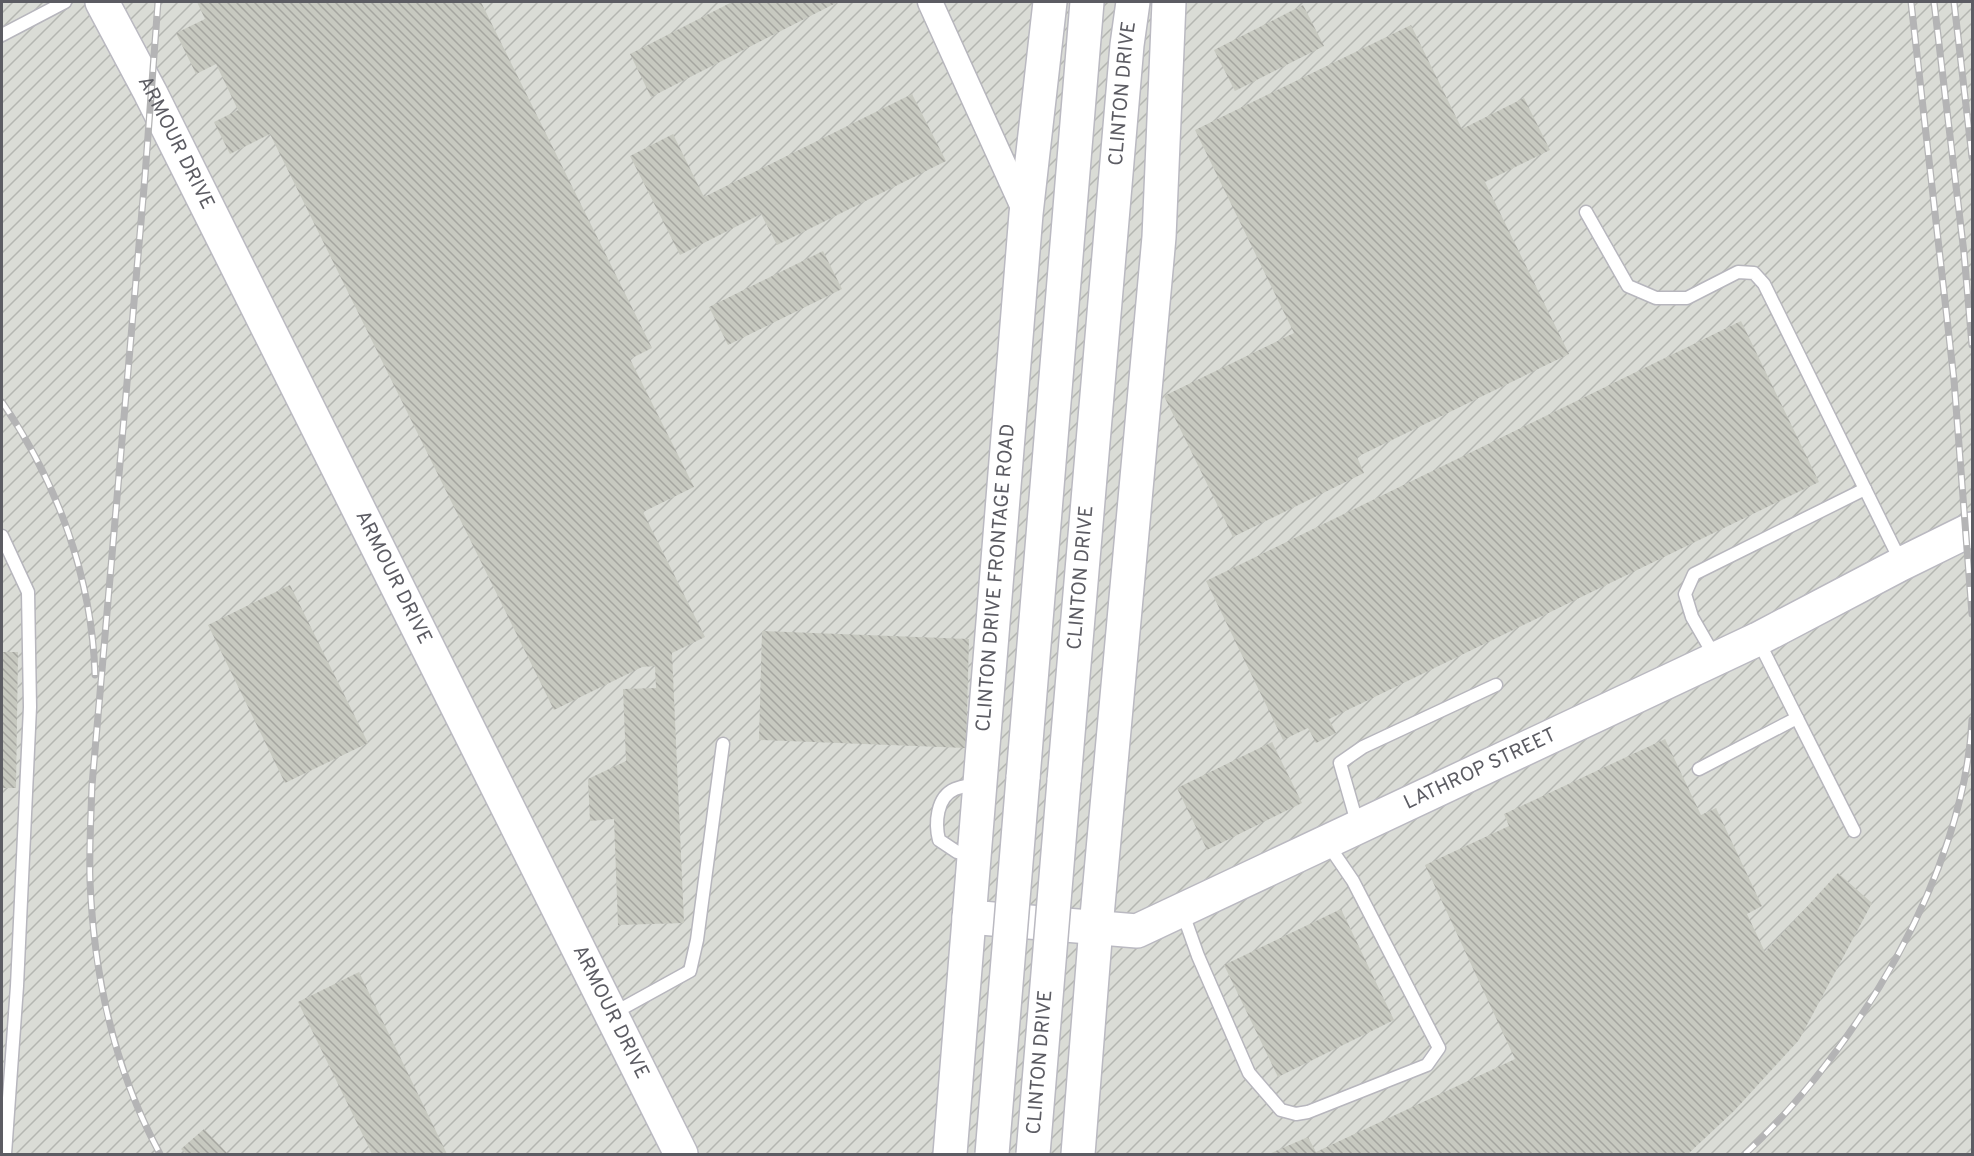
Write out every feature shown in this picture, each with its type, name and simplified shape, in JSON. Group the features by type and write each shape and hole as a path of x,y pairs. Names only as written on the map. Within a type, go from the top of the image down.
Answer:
{"street":[{"name":"ARMOUR DRIVE","path":"102,2 166,124 681,1155"},
{"path":"930,2 1026,214"},
{"name":"CLINTON DRIVE FRONTAGE ROAD","path":"950,1155 1026,214 1050,2"},
{"name":"CLINTON DRIVE","path":"992,1155 1087,2"},
{"name":"CLINTON DRIVE","path":"1033,1155 1125,69 1133,2"},
{"path":"1078,1155 1096,927 1158,237 1170,2"},
{"name":"LATHROP STREET","path":"969,917 1137,931 1758,639 1972,529"}],"lane":[{"path":"2,35 65,2"},
{"path":"1586,212 1628,286 1656,298 1687,298 1738,272 1754,273 1764,284 1901,564"},
{"path":"1715,658 1692,617 1685,594 1694,574 1865,489"},
{"path":"2,536 28,592 30,707 17,986 5,1155"},
{"path":"1758,639 1854,831"},
{"path":"1358,827 1340,763 1363,747 1496,686"},
{"path":"1699,769 1797,718"},
{"path":"611,1015 690,971 697,940 723,744"},
{"path":"1182,910 1206,976 1249,1073 1281,1110 1296,1114 1308,1112 1427,1065 1439,1048 1353,881 1326,842"}],"shaded area":[{"path":"2,2 1972,2 1972,1154 2,1154"}],"building":[{"path":"197,2 481,2 652,348 630,359 694,487 643,512 705,637 672,653 684,923 618,925 614,819 590,821 588,779 626,761 623,689 656,688 655,666 642,667 554,710 270,134 230,154 214,122 238,110 216,64 196,74 176,33 205,19"},
{"path":"732,2 838,2 651,97 630,54"},
{"path":"1303,5 1324,46 1235,91 1214,50"},
{"path":"1411,25 1462,129 1524,98 1550,150 1485,182 1569,354 1357,457 1364,473 1233,537 1164,396 1294,333 1195,130"},
{"path":"912,94 946,161 777,245 761,214 680,255 630,156 673,134 704,197"},
{"path":"823,251 842,289 728,345 709,307"},
{"path":"1741,321 1819,482 1329,719 1336,733 1316,743 1308,728 1283,740 1206,581"},
{"path":"290,585 368,743 285,783 208,625"},
{"path":"762,631 969,639 966,748 759,740"},
{"path":"2,652 18,652 16,788 2,788"},
{"path":"1665,739 1701,815 1716,808 1762,906 1747,914 1765,952 1838,873 1872,903 1799,1040 1734,1111 1688,1154 1269,1154 1308,1137 1316,1152 1515,1059 1425,865 1509,826 1504,814"},
{"path":"1272,742 1302,803 1207,850 1177,788"},
{"path":"1341,909 1394,1020 1278,1077 1224,965"},
{"path":"359,972 447,1154 372,1154 298,1002"},
{"path":"204,1129 228,1154 186,1154 181,1149"}],"railway":[{"path":"158,2 92,785 90,869 96,953 109,1022 130,1089 160,1154"},
{"path":"1911,2 1954,380 1972,614"},
{"path":"1934,2 1964,253 1972,345"},
{"path":"1954,2 1972,157"},
{"path":"2,402 39,465 68,532 87,602 95,675"},
{"path":"1745,1154 1786,1112 1826,1064 1863,1012 1897,956 1926,898 1949,838 1965,779 1972,720"}]}
